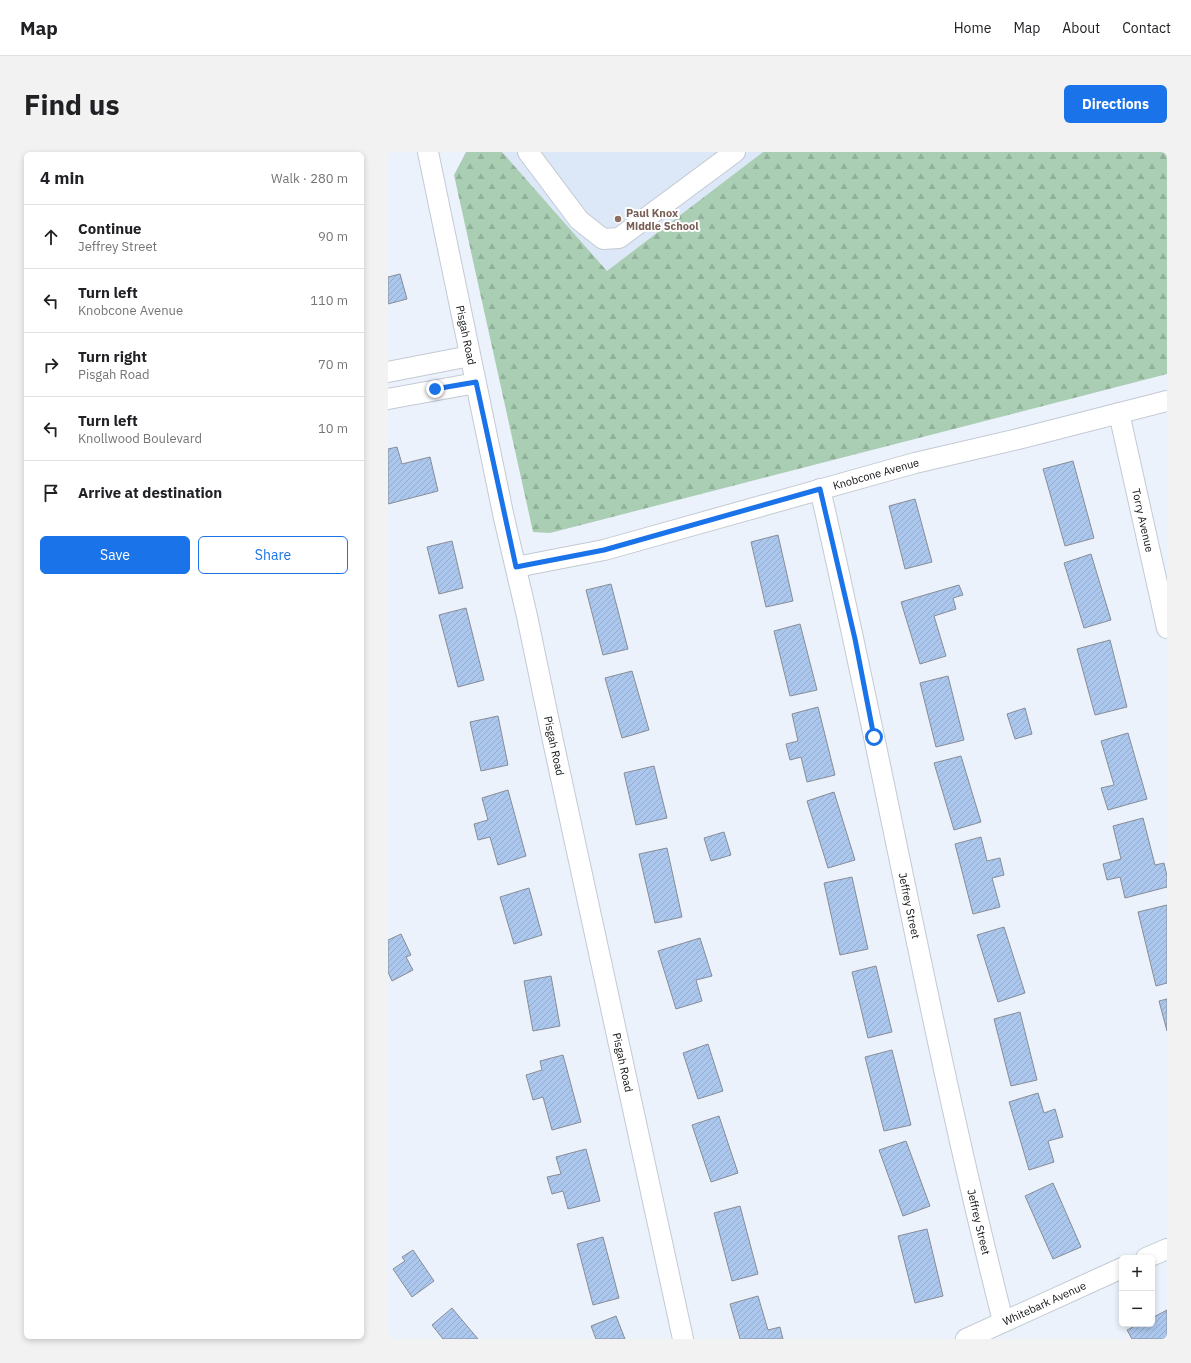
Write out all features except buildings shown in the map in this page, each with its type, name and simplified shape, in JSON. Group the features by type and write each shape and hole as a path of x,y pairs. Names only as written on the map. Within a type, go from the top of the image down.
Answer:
{"street":[{"name":"Pisgah Road","path":"428,152 470,356 683,1339"},
{"path":"528,152 579,220 603,239 619,238 735,152"},
{"path":"388,372 435,361 470,356"},
{"path":"388,399 476,382"},
{"name":"Knobcone Avenue","path":"516,567 611,548 820,489 1167,401"},
{"name":"Torry Avenue","path":"1119,413 1167,628"},
{"name":"Jeffrey Street","path":"820,489 855,639 978,1221 1003,1321"},
{"path":"1153,1255 1167,1249"},
{"name":"Whitebark Avenue","path":"966,1339 1119,1269"}],"shaded area":[{"name":"Paul Knox Middle School","path":"502,152 763,152 607,271"}],"green space":[{"path":"466,152 502,152 607,271 763,152 1167,152 1167,374 550,533 533,532 454,175"}],"place":[{"name":"Paul Knox Middle School","path":"618,219"}],"route":[{"path":"435,389 476,382 504,518 516,567 604,550 820,489 855,639 874,737"}]}
